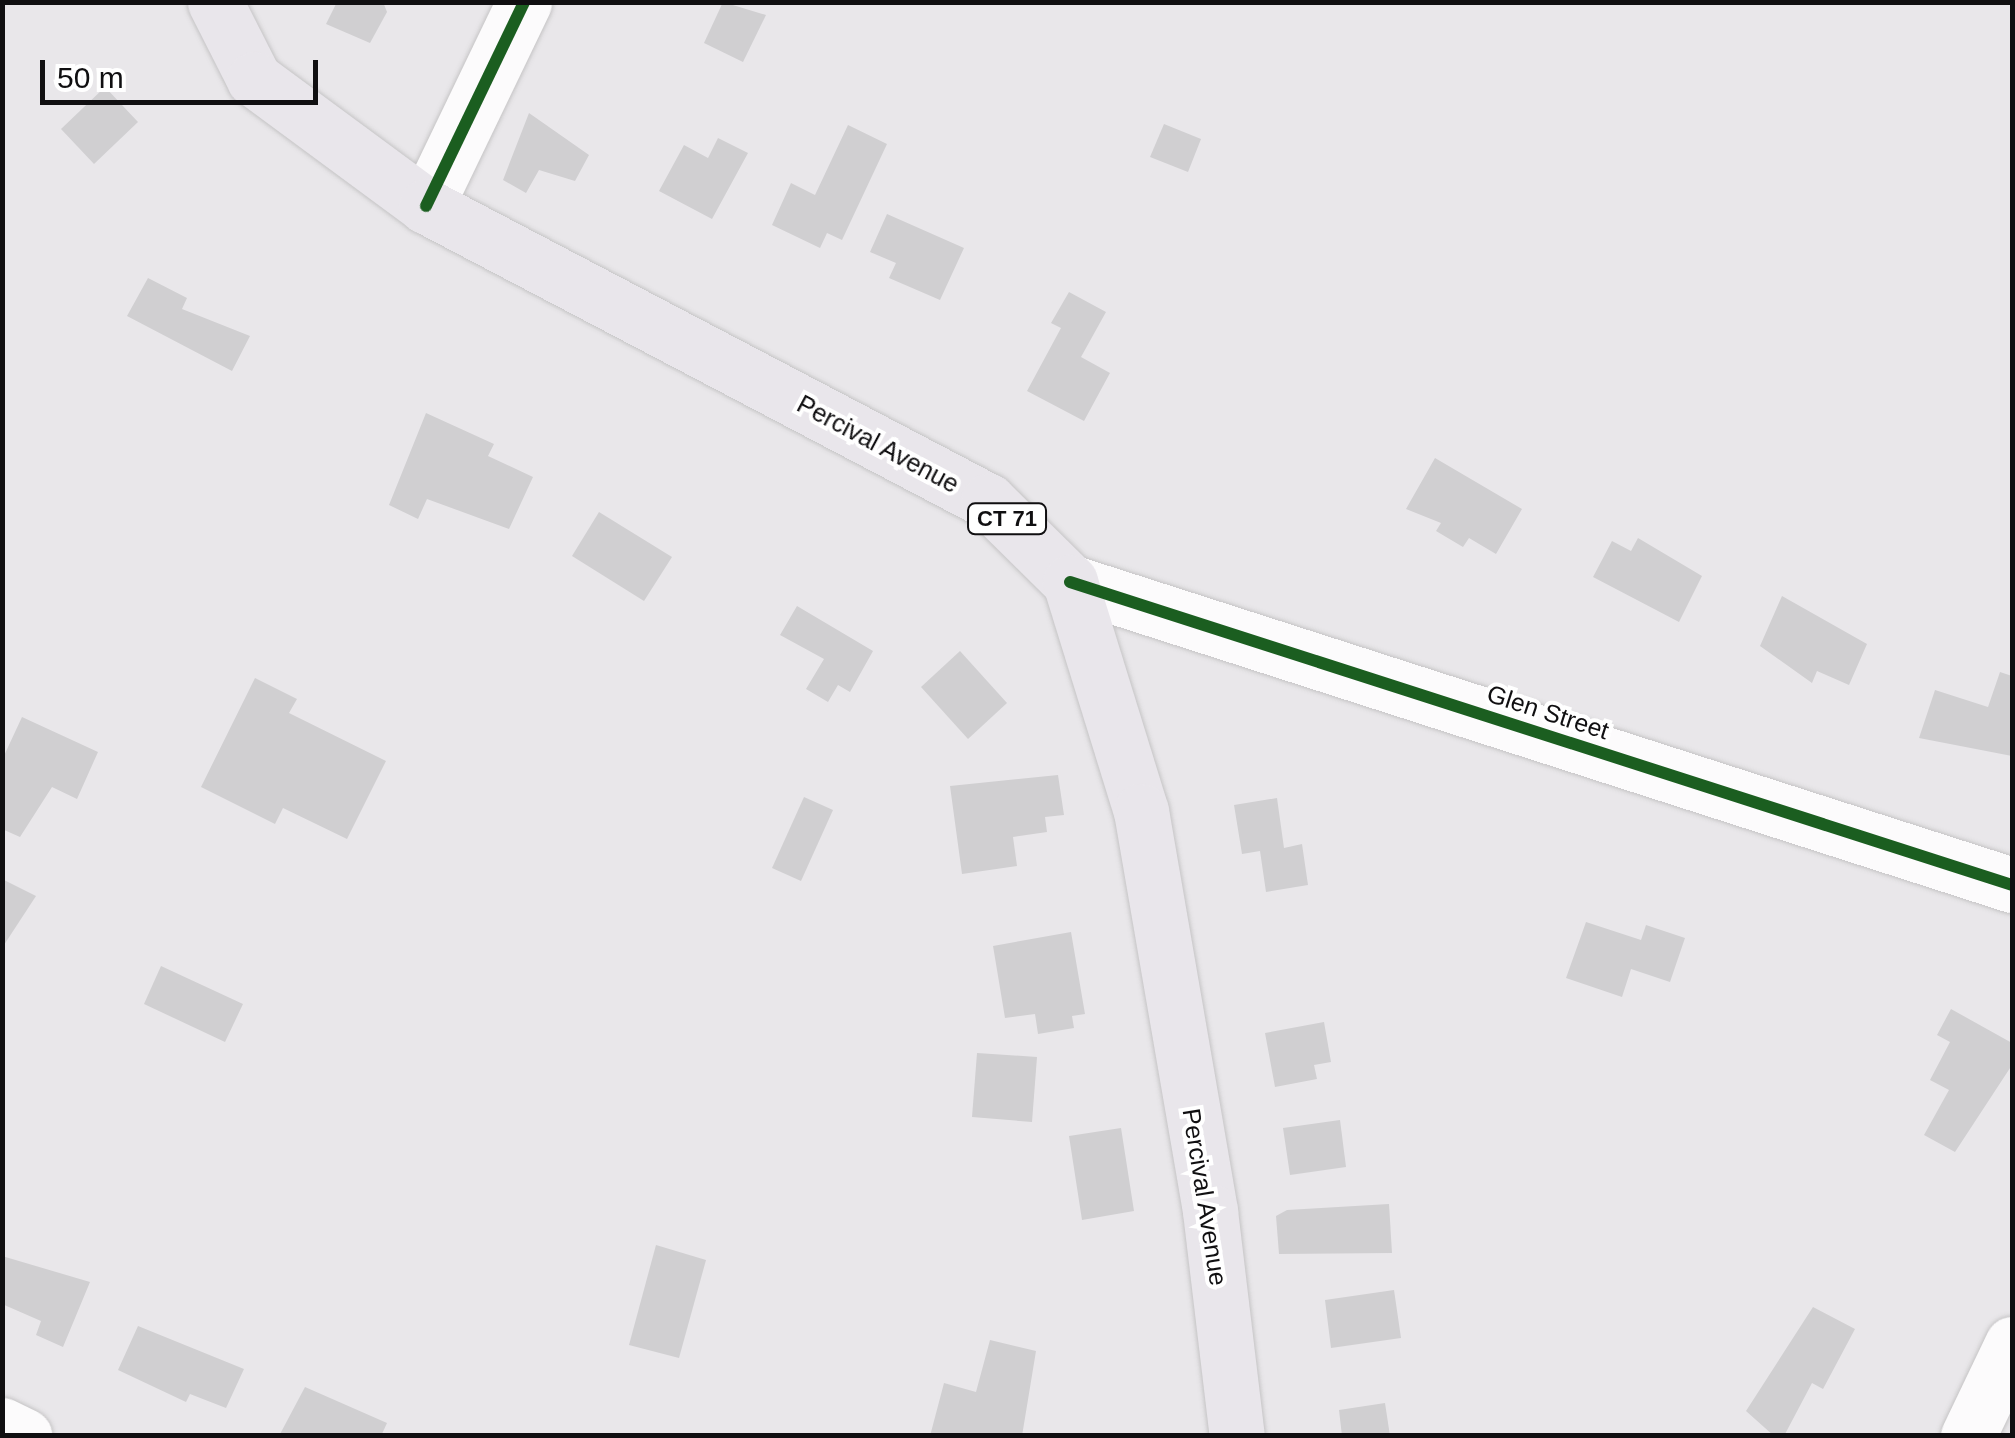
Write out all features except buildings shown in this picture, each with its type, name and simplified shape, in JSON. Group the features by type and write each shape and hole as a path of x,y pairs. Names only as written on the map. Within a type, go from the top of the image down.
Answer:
{"main road":[{"name":"Percival Avenue","path":"214,2 254,79 426,206 988,501 1070,582 1141,811 1210,1211 1237,1436"}],"street":[{"path":"426,206 524,2"},
{"name":"Glen Street","path":"1070,582 2012,885"},
{"path":"1968,1436 2012,1344"},
{"path":"2,1425 26,1436"}],"cycle path":[{"path":"426,206 524,2"},
{"path":"1070,582 2012,885"}]}
